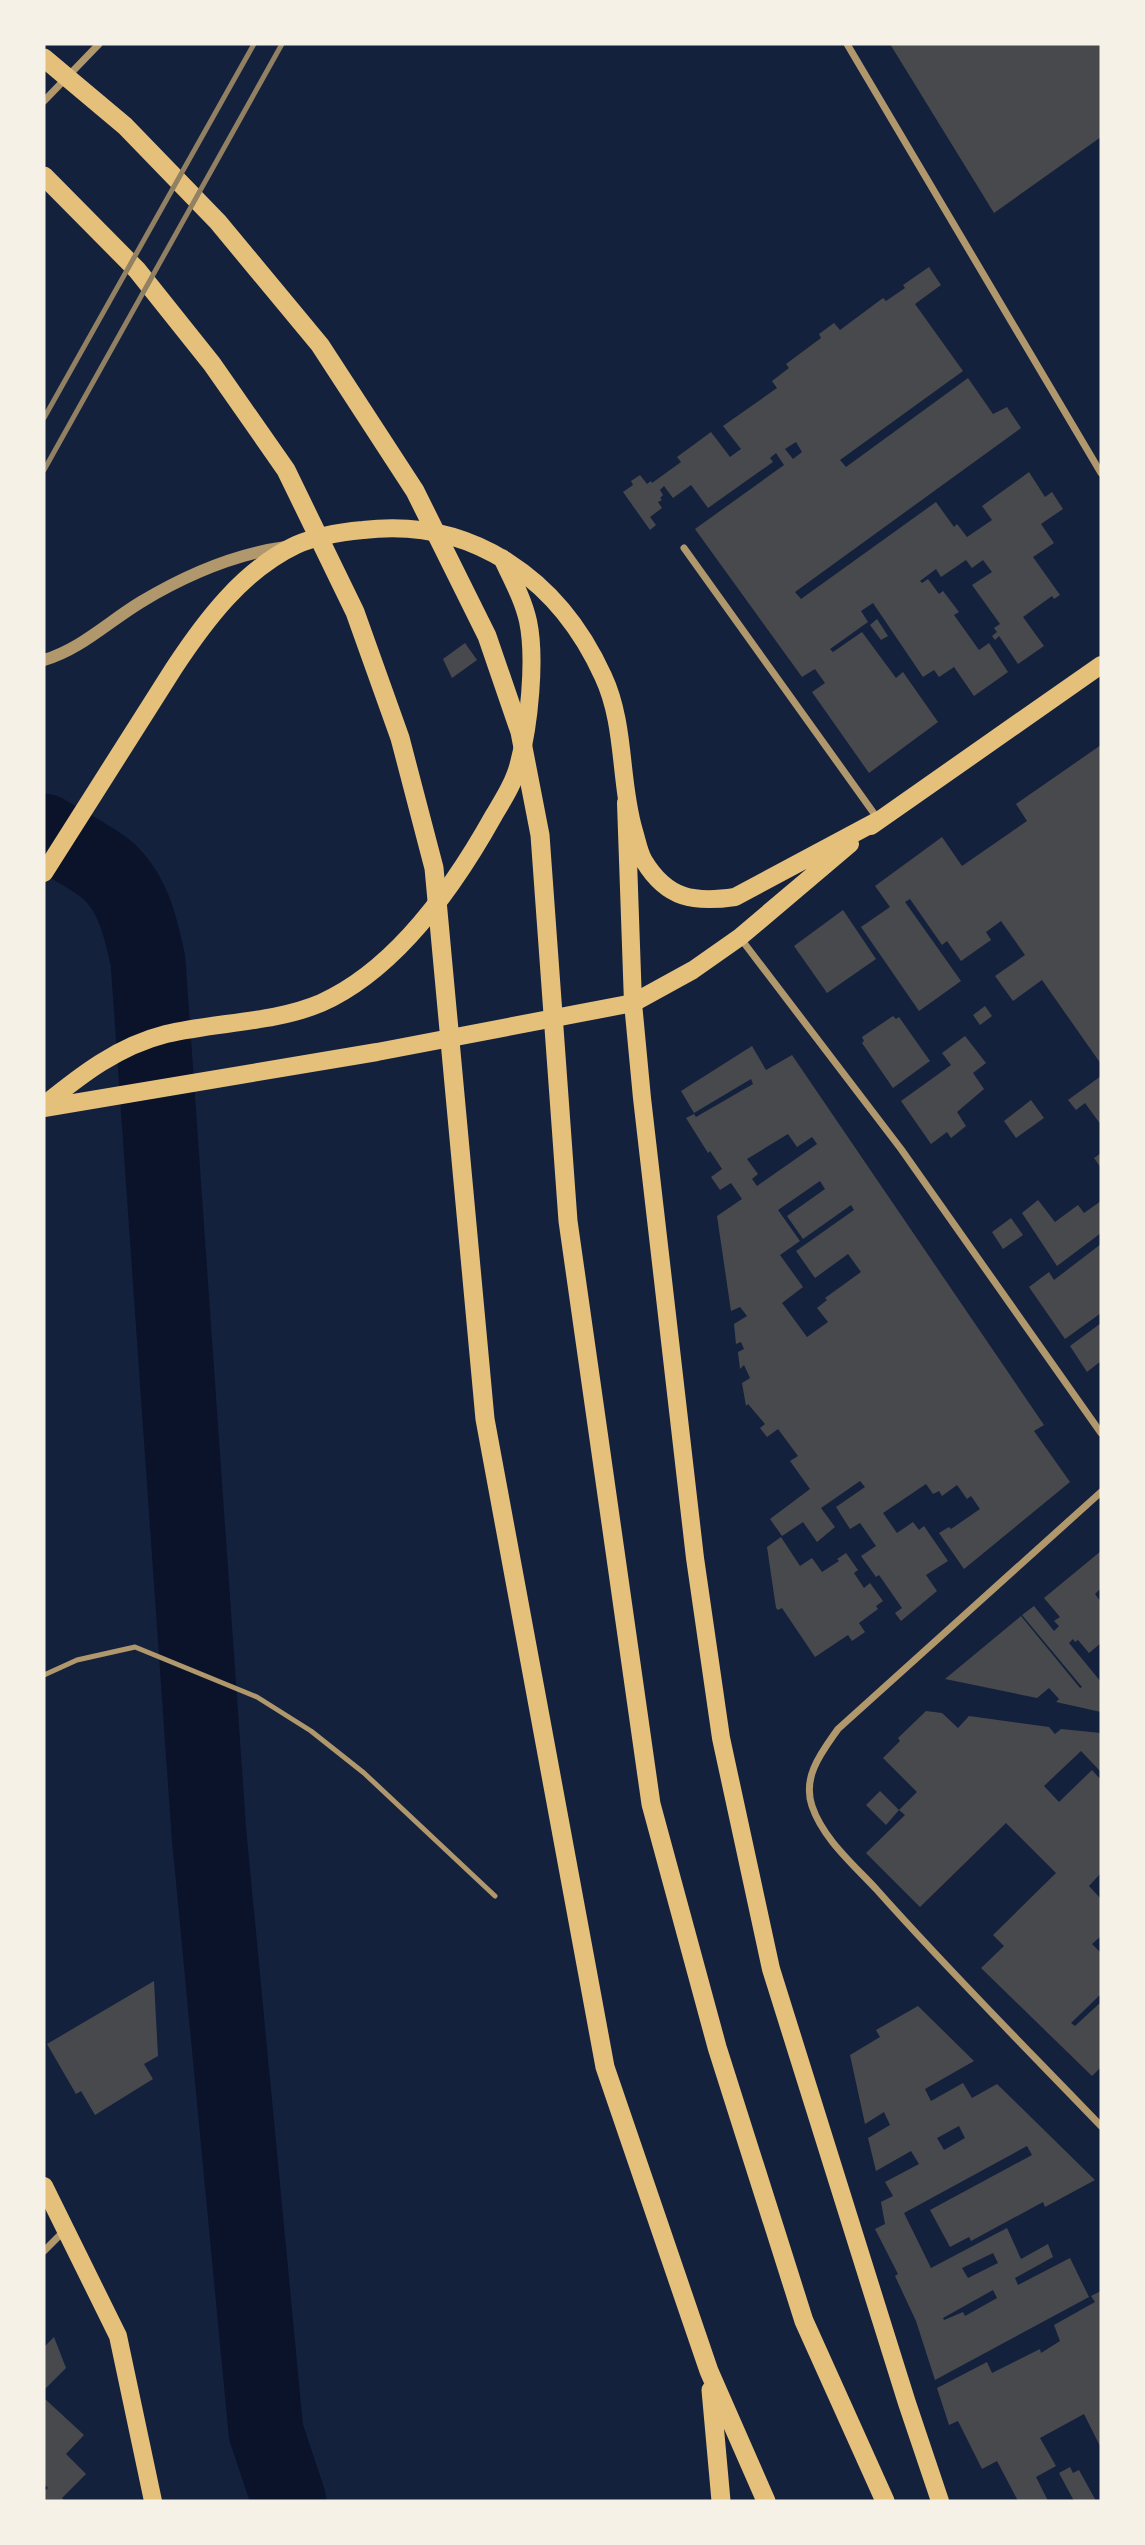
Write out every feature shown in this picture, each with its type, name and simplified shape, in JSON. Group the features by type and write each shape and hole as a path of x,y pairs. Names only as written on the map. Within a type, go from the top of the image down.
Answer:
{"highway":[{"path":"44,58 125,126 218,222 320,345 415,491 487,636 520,732 540,835 568,1221 651,1804 718,2047 804,2321 885,2501"},
{"path":"44,176 137,270 212,363 286,470 355,612 400,738 434,867 485,1419 605,2067 709,2371 766,2501"},
{"path":"709,2371 721,2501"}],"main road":[{"path":"44,873 196,635 213,614 263,565 297,545 352,531 398,528 452,537 500,555 549,593 588,645 605,679 621,742 626,803 633,1003 695,1558 721,1738 771,1969 940,2501"},
{"path":"44,1106 108,1057 165,1034 307,1008 336,995 385,959 412,933 475,850 519,765 532,655 529,622 500,555"},
{"path":"44,1106 90,1101 377,1052 633,1003 693,970 740,937 879,820 1101,665"},
{"path":"626,803 642,859 661,884 681,895 709,901 735,897 879,820"},
{"path":"44,2186 118,2336 153,2501"}],"street":[{"path":"44,101 99,44"},
{"path":"847,44 1101,473"},
{"path":"44,660 73,648 143,601 196,573 241,555 297,545"},
{"path":"684,548 879,820"},
{"path":"740,937 901,1149 1101,1433"},
{"path":"1101,1493 838,1729 814,1763 810,1784 811,1805 824,1831 910,1928 1101,2126"},
{"path":"44,2250 66,2228"}],"lane":[{"path":"44,1675 77,1660 135,1647 257,1697 311,1731 364,1773 495,1896"}],"building":[{"path":"890,44 1101,44 1101,137 994,213"},
{"path":"929,267 941,285 915,304 963,371 840,460 846,467 968,378 993,414 1007,407 1021,428 795,592 801,599 936,502 954,527 957,524 967,537 992,520 982,506 1029,472 1045,497 1052,492 1063,509 1041,524 1054,543 1033,557 1060,595 1054,599 1052,596 1023,617 1044,646 1018,664 999,636 995,640 992,636 997,632 994,628 1000,624 972,585 992,572 983,560 972,568 966,560 941,577 936,569 920,581 922,583 928,579 939,594 943,591 959,612 954,615 979,650 989,643 1008,672 974,696 954,667 939,677 934,670 923,677 873,603 861,611 868,622 830,649 833,652 862,632 896,678 903,672 938,722 869,773 812,692 825,683 815,669 802,677 695,529 784,465 776,453 770,458 773,462 708,508 691,485 673,498 664,486 660,490 662,500 658,502 662,508 650,517 656,525 650,530 623,492 633,485 631,481 640,475 647,484 651,481 652,483 681,462 677,457 711,432 730,457 741,449 723,426 777,388 772,381 789,368 786,364 821,338 819,334 834,323 840,330 883,298 886,301 905,288 903,285","holes":["796,442 802,452 793,459 785,449"]},
{"path":"877,619 888,636 881,640 870,625"},
{"path":"465,643 477,660 452,678 443,659"},
{"path":"1101,745 1101,1064 1042,980 1013,1001 995,976 1025,955 1001,921 986,932 991,940 961,961 947,941 942,945 910,899 905,902 961,981 919,1011 861,927 890,907 875,886 942,837 962,866 1027,821 1016,804"},
{"path":"843,910 876,959 827,993 794,946"},
{"path":"985,1006 992,1016 980,1025 973,1015"},
{"path":"893,1016 896,1019 899,1017 930,1061 893,1088 862,1043 862,1037"},
{"path":"965,1036 986,1063 973,1073 984,1089 957,1112 966,1126 951,1138 947,1132 931,1144 901,1101 951,1065 942,1053"},
{"path":"752,1046 766,1070 792,1055 1044,1425 1034,1431 1070,1482 964,1569 939,1533 949,1527 951,1529 980,1509 971,1496 967,1499 957,1485 942,1496 939,1491 933,1494 926,1484 883,1513 897,1533 913,1522 919,1530 924,1526 948,1561 926,1575 937,1591 901,1621 895,1613 902,1608 879,1575 876,1577 861,1556 876,1546 860,1523 850,1529 836,1507 865,1487 860,1481 821,1508 835,1527 817,1542 803,1522 782,1536 770,1519 810,1489 790,1461 798,1456 778,1429 767,1437 760,1428 765,1424 748,1404 746,1406 742,1383 750,1378 744,1365 740,1369 738,1352 744,1349 741,1342 736,1344 734,1324 747,1316 740,1307 731,1311 717,1216 742,1199 731,1183 720,1190 711,1177 722,1169 710,1151 708,1153 686,1118 694,1114 696,1117 753,1084 751,1079 694,1113 681,1091","holes":["788,1134 797,1147 812,1137 817,1144 757,1186 752,1179 758,1174 747,1159","820,1181 825,1189 787,1216 803,1239 851,1205 854,1210 796,1251 815,1278 848,1254 861,1272 825,1298 827,1300 817,1308 828,1322 807,1337 782,1303 803,1287 780,1255 800,1241 778,1210"]},
{"path":"1101,1076 1101,1125 1085,1103 1076,1110 1068,1100"},
{"path":"1031,1100 1044,1118 1016,1138 1004,1121"},
{"path":"1101,1153 1101,1168 1094,1158"},
{"path":"1038,1200 1055,1222 1078,1205 1084,1213 1101,1201 1101,1233 1057,1266 1022,1213"},
{"path":"1011,1218 1023,1235 1003,1249 992,1232"},
{"path":"1101,1244 1101,1313 1065,1339 1029,1287 1049,1272 1054,1280"},
{"path":"1101,1323 1101,1361 1087,1372 1070,1346"},
{"path":"781,1537 800,1566 812,1558 822,1572 846,1553 858,1570 854,1573 864,1588 870,1583 883,1601 876,1606 878,1609 859,1623 865,1632 852,1641 848,1635 815,1657 782,1608 776,1608 767,1547"},
{"path":"1101,1551 1101,1591 1100,1589 1095,1594 1101,1602 1101,1643 1089,1653 1078,1640 1075,1642 1073,1639 1069,1643 1101,1682 1101,1712 1056,1702 1059,1699 1049,1688 1037,1698 945,1679 1021,1616 1080,1688 1082,1687 1022,1615 1034,1606 1054,1631 1059,1626 1054,1621 1060,1617 1044,1598"},
{"path":"926,1711 942,1713 958,1728 969,1716 1049,1727 1055,1734 1061,1729 1101,1733 1100,1771 1081,1751 1044,1786 1059,1802 1092,1770 1101,1780 1101,1873 1089,1886 1101,1899 1101,1936 1092,1944 1101,1951 1101,1994 1071,2023 1075,2026 1101,2002 1101,2067 1092,2076 981,1968 1004,1946 993,1935 1056,1873 1006,1823 920,1907 866,1853 905,1815 899,1810 917,1792 883,1758 900,1741 898,1738"},
{"path":"880,1791 899,1810 886,1825 866,1805"},
{"path":"154,1981 158,2056 144,2064 153,2079 95,2115 81,2091 76,2094 47,2044"},
{"path":"918,2006 974,2061 925,2089 931,2101 963,2083 972,2098 997,2084 1095,2180 1045,2207 1043,2202 971,2241 969,2237 950,2247 930,2210 1032,2155 1027,2146 904,2213 931,2268 1007,2228 1021,2259 1048,2244 1053,2257 1015,2278 1018,2285 1070,2258 1089,2297 935,2380 916,2321 895,2276 898,2274 875,2229 885,2224 881,2202 893,2196 885,2182 919,2164 911,2151 876,2171 868,2138 890,2125 884,2112 865,2124 850,2055 880,2037 876,2030","holes":["959,2126 965,2138 944,2150 937,2138","993,2253 998,2263 968,2278 962,2268","993,2290 997,2298 965,2316 963,2312 944,2320 943,2318"]},
{"path":"1101,2291 1101,2448 1084,2414 1040,2438 1056,2466 1036,2477 1048,2501 1018,2501 997,2461 982,2469 958,2421 949,2425 937,2388 987,2362 992,2373 1040,2349 1041,2353 1060,2341 1054,2325 1095,2302 1091,2296"},
{"path":"54,2337 66,2368 44,2390 44,2347"},
{"path":"44,2398 84,2435 66,2454 86,2474 62,2498 65,2501 44,2501 44,2491 48,2488 44,2484"},
{"path":"1070,2467 1073,2473 1079,2470 1096,2501 1074,2501 1059,2473"}],"waterway":[{"path":"44,831 98,863 115,877 134,911 148,961 209,1834 266,2432 289,2501"}],"railway":[{"path":"44,418 254,44"},
{"path":"44,470 282,44"}]}
